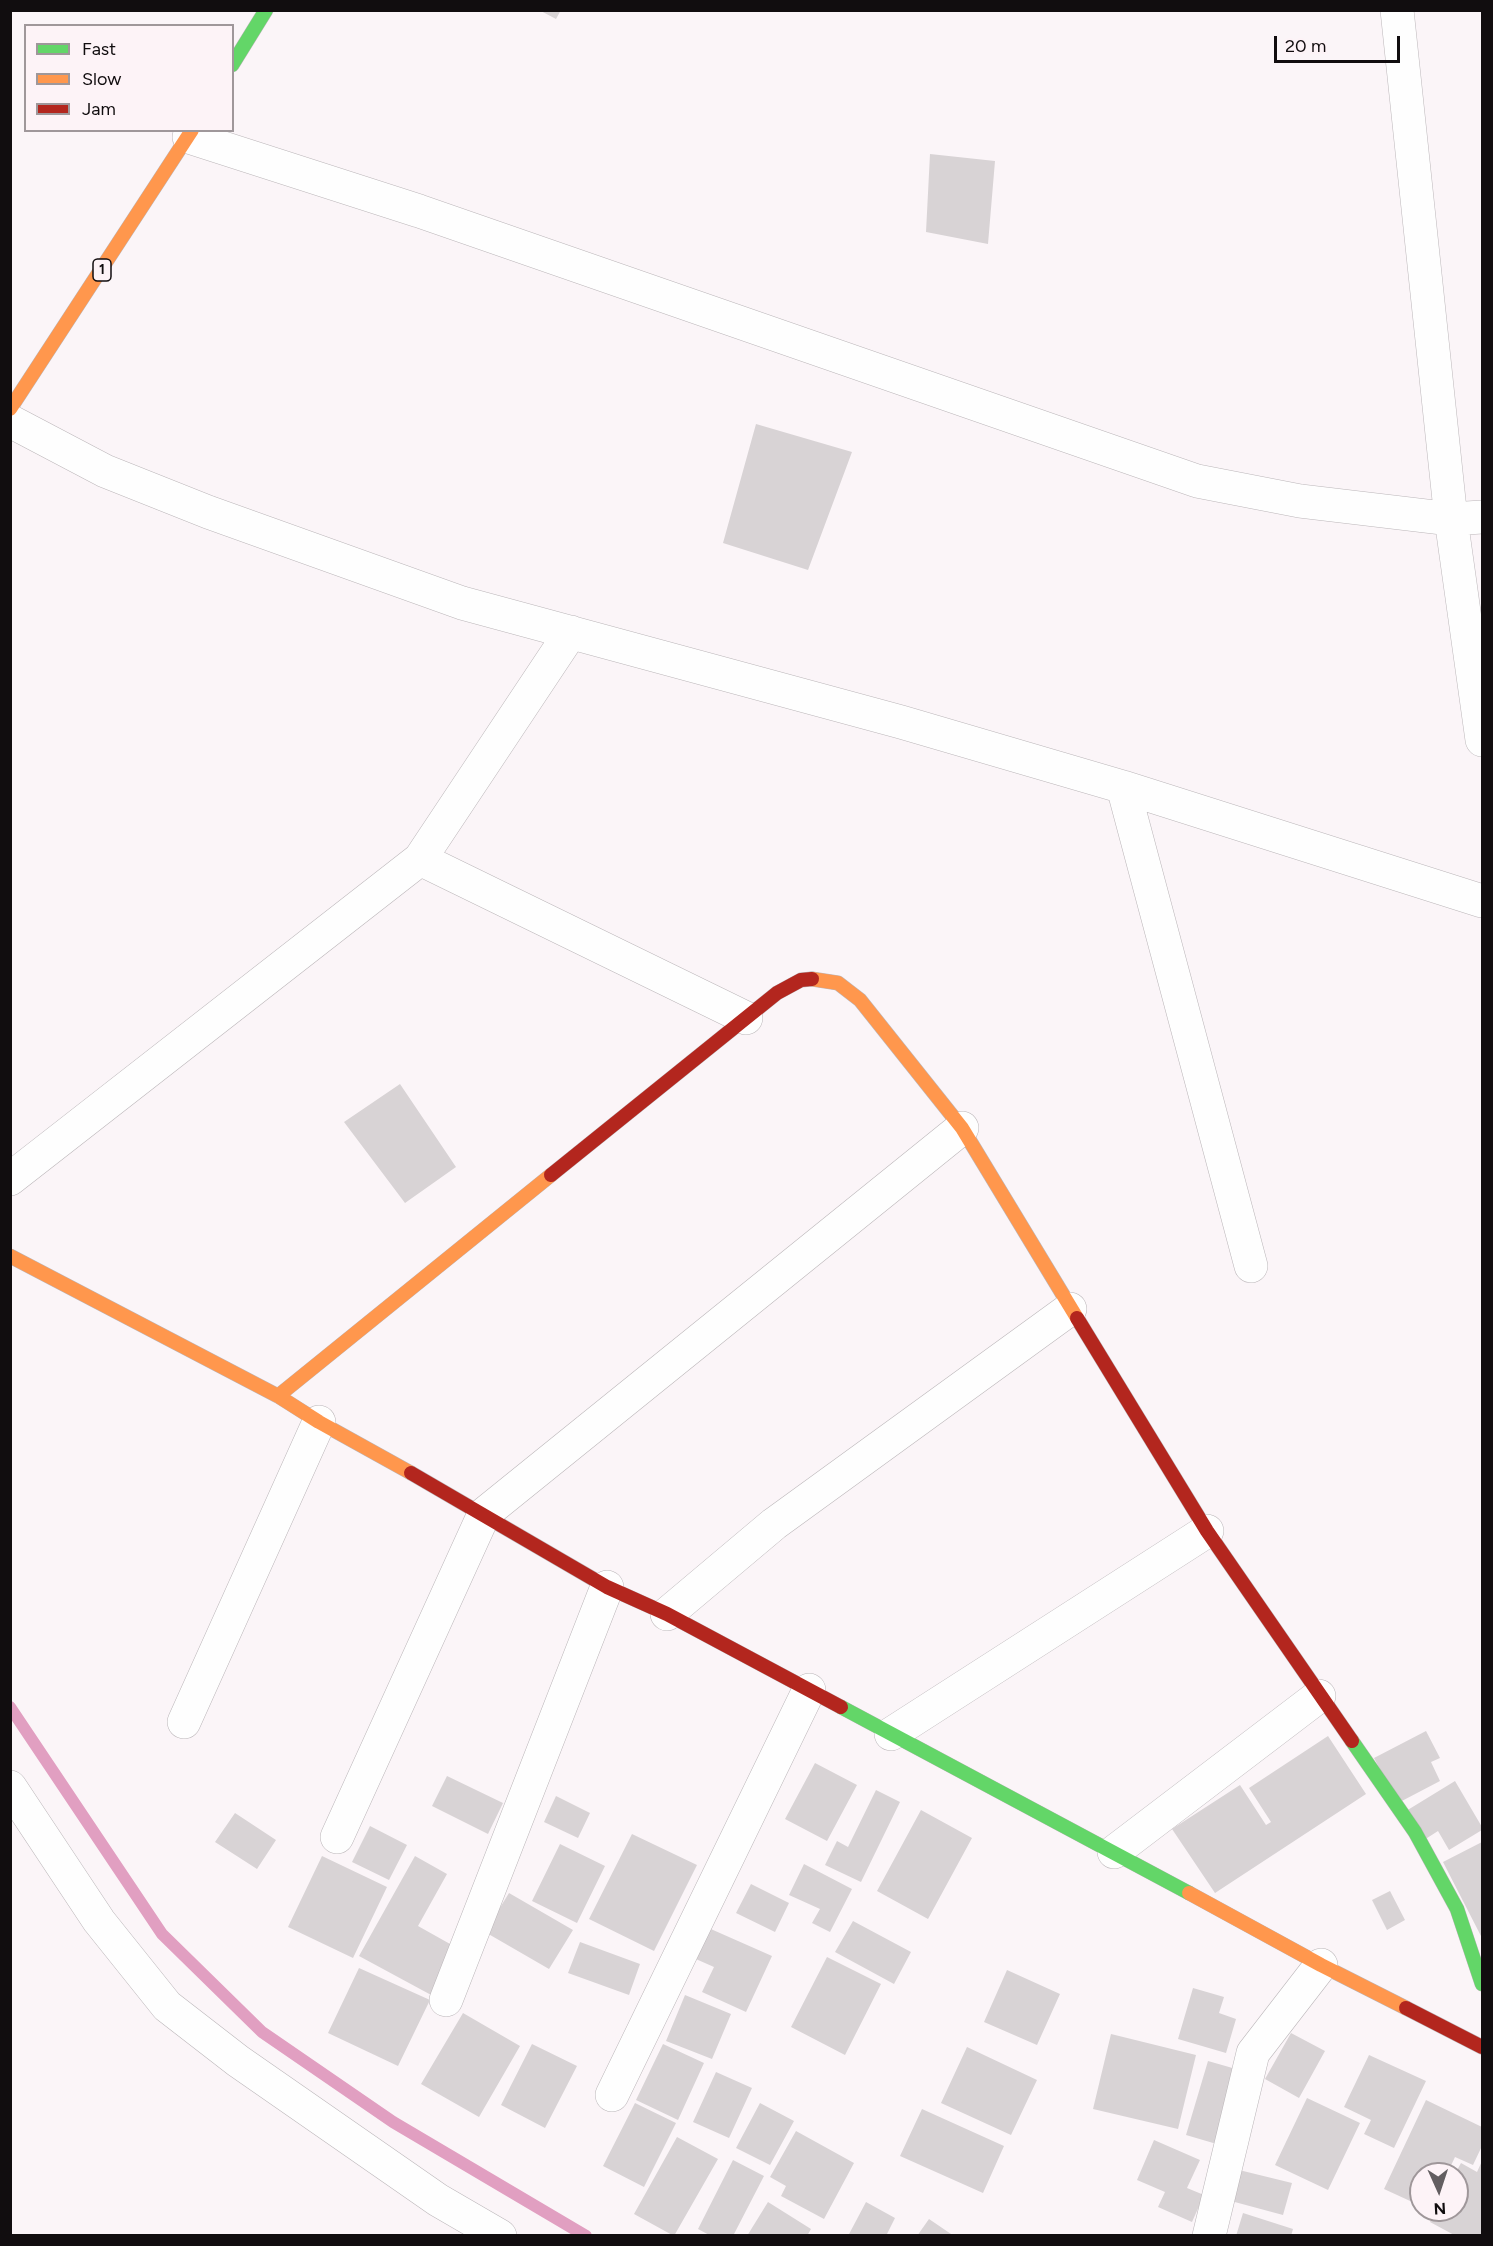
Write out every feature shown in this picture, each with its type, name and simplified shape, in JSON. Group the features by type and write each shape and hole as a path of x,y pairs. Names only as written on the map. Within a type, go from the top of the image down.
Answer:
{"street":[{"path":"234,62 266,10"},
{"path":"1397,10 1467,518 1482,740"},
{"path":"191,134 1197,481 1300,501 1467,518"},
{"name":"1","path":"10,409 191,134"},
{"path":"10,420 105,471 208,512 462,603 879,716 1123,787 1482,901"},
{"path":"10,1179 420,859 571,632"},
{"path":"1123,787 1251,1266"},
{"path":"420,859 746,1017"},
{"path":"278,1396 777,993 801,980 818,979 838,983 860,1000 962,1128 1207,1531 1415,1832 1457,1909 1482,1984"},
{"path":"337,1837 484,1514 962,1128"},
{"path":"10,1256 278,1396 319,1422 484,1514 607,1587 667,1614 1321,1965 1482,2047"},
{"path":"667,1614 774,1524 1070,1309"},
{"path":"183,1722 319,1422"},
{"path":"891,1734 1207,1531"},
{"path":"446,2000 607,1587"},
{"path":"612,2096 809,1690"},
{"path":"1114,1852 1319,1696"},
{"path":"10,1787 99,1921 167,2006 238,2061 438,2200 500,2235"},
{"path":"1209,2235 1253,2054 1321,1965"}],"building":[{"path":"539,10 561,10 556,19"},
{"path":"930,154 995,161 988,244 926,232"},
{"path":"756,424 852,452 808,570 723,543"},
{"path":"400,1084 456,1167 405,1203 344,1122"},
{"path":"1426,1731 1440,1758 1431,1762 1440,1781 1398,1803 1374,1758"},
{"path":"1328,1736 1366,1794 1215,1893 1172,1829 1240,1785 1266,1825 1271,1822 1249,1788"},
{"path":"815,1763 857,1785 827,1841 785,1819"},
{"path":"447,1776 503,1803 488,1834 432,1806"},
{"path":"1455,1781 1482,1830 1449,1850 1438,1831 1424,1840 1406,1811"},
{"path":"876,1790 900,1802 861,1882 825,1865 837,1841 848,1847"},
{"path":"556,1796 590,1813 578,1838 544,1822"},
{"path":"921,1810 972,1838 928,1919 877,1891"},
{"path":"235,1813 276,1840 257,1869 215,1842"},
{"path":"370,1826 407,1845 389,1880 352,1862"},
{"path":"632,1834 697,1865 654,1951 589,1919"},
{"path":"1482,1842 1482,1938 1443,1862"},
{"path":"560,1844 605,1866 577,1923 532,1901"},
{"path":"322,1856 387,1887 353,1958 288,1927"},
{"path":"415,1856 447,1874 418,1926 459,1949 433,1996 359,1956"},
{"path":"804,1864 852,1889 830,1932 812,1923 820,1909 789,1895"},
{"path":"751,1884 789,1903 775,1932 736,1913"},
{"path":"1390,1891 1405,1920 1387,1930 1372,1900"},
{"path":"509,1893 573,1930 549,1969 485,1932"},
{"path":"853,1921 911,1952 894,1984 835,1952"},
{"path":"704,1926 772,1956 746,2012 702,1992 714,1967 689,1956"},
{"path":"580,1942 640,1964 629,1995 568,1973"},
{"path":"827,1957 881,1984 845,2055 791,2027"},
{"path":"359,1968 430,2000 398,2066 328,2033"},
{"path":"1007,1970 1060,1994 1037,2045 984,2022"},
{"path":"1193,1988 1224,1997 1219,2013 1236,2019 1226,2053 1178,2039"},
{"path":"685,1995 731,2014 712,2059 666,2041"},
{"path":"463,2013 520,2046 479,2117 421,2084"},
{"path":"1291,2033 1325,2051 1299,2098 1265,2079"},
{"path":"1111,2034 1196,2055 1178,2129 1093,2109"},
{"path":"532,2044 577,2066 545,2128 501,2105"},
{"path":"663,2044 704,2063 678,2120 636,2100"},
{"path":"967,2047 1037,2080 1011,2135 941,2103"},
{"path":"1369,2055 1426,2081 1394,2148 1364,2134 1371,2120 1344,2107"},
{"path":"1208,2061 1243,2071 1220,2145 1186,2135"},
{"path":"716,2072 752,2088 729,2138 693,2122"},
{"path":"1307,2098 1360,2123 1328,2190 1275,2165"},
{"path":"1426,2100 1482,2127 1482,2146 1473,2165 1455,2157 1453,2162 1409,2162 1409,2200 1384,2189"},
{"path":"635,2103 676,2123 644,2187 603,2166"},
{"path":"760,2103 794,2121 770,2165 736,2148"},
{"path":"922,2109 1004,2146 983,2193 900,2156"},
{"path":"796,2131 854,2163 824,2219 781,2196 786,2186 770,2177"},
{"path":"677,2137 718,2159 674,2236 634,2214"},
{"path":"1154,2140 1200,2160 1187,2188 1204,2195 1192,2222 1158,2207 1165,2192 1137,2180"},
{"path":"733,2160 764,2176 733,2236 711,2236 698,2229"},
{"path":"1482,2161 1482,2236 1456,2236 1430,2222 1469,2222 1469,2168 1477,2172"},
{"path":"1239,2170 1292,2183 1283,2215 1231,2201"},
{"path":"768,2202 811,2229 807,2236 747,2236"},
{"path":"866,2202 895,2218 886,2236 848,2236"},
{"path":"1243,2213 1293,2229 1291,2236 1236,2236"},
{"path":"929,2219 954,2236 917,2236"}],"waterway":[{"path":"10,1707 162,1934 262,2032 393,2122 586,2236"}],"traffic: fast":[{"path":"234,62 266,10"},
{"path":"841,1707 1189,1893"},
{"path":"1352,1741 1415,1832 1457,1909 1482,1984"}],"traffic: slow":[{"path":"10,409 191,132"},
{"path":"812,979 838,983 860,1000 962,1128 1077,1318"},
{"path":"278,1396 551,1175"},
{"path":"10,1256 278,1396 319,1422 411,1473"},
{"path":"1189,1893 1321,1965 1406,2008"}],"traffic: jam":[{"path":"551,1175 777,993 801,980 812,979"},
{"path":"1077,1318 1207,1531 1352,1741"},
{"path":"411,1473 607,1587 667,1614 841,1707"},
{"path":"1406,2008 1482,2047"}]}
